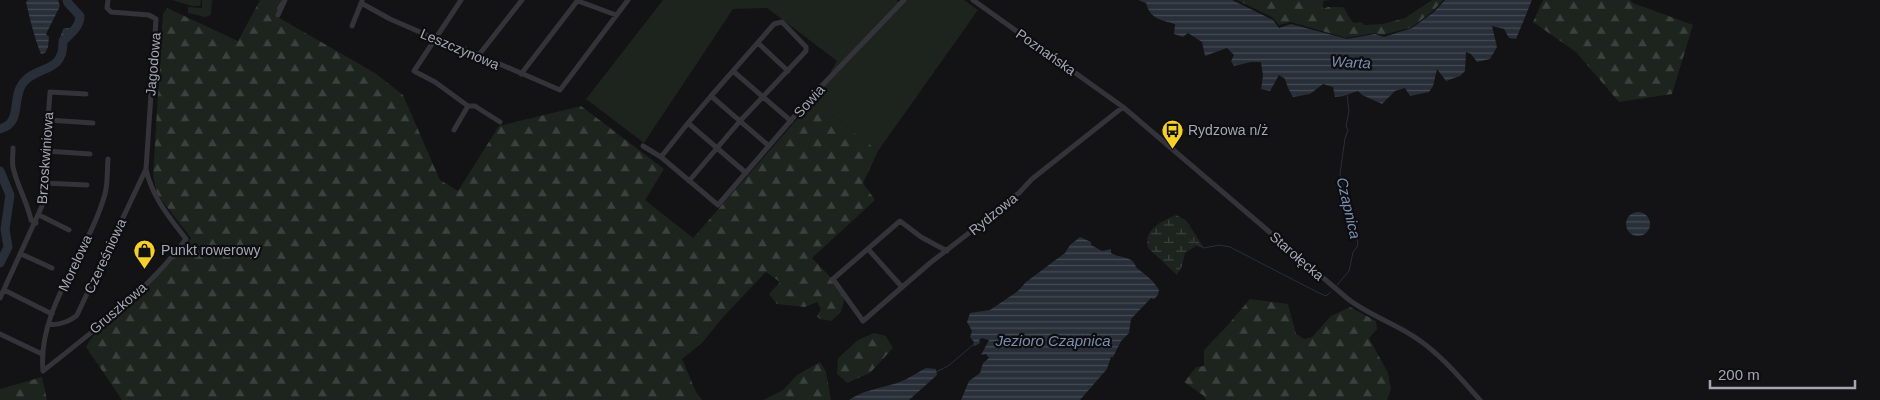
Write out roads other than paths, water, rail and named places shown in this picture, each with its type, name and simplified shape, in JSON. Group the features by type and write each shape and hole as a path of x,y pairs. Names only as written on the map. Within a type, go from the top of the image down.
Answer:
{"street":[{"name":"Jagodowa","path":"108,0 107,8 111,12 152,15 157,21 146,169"},
{"path":"278,15 285,0"},
{"path":"461,0 414,72 434,82 468,106 475,106 500,122"},
{"path":"478,56 522,0"},
{"path":"521,74 578,0 616,15 628,0"},
{"name":"Sowia","path":"689,181 718,205 811,97 904,0"},
{"name":"Poznańska","path":"972,0 1121,106"},
{"path":"352,26 361,1"},
{"name":"Leszczynowa","path":"361,1 390,19 437,37 560,90 616,15"},
{"path":"643,146 661,157 689,181 740,121 806,51 806,47 782,22 774,24 661,157"},
{"path":"758,43 788,71"},
{"path":"734,71 791,121"},
{"name":"Brzoskwiniowa","path":"0,298 36,223 42,206 50,92 86,94"},
{"path":"711,96 769,146"},
{"path":"454,130 468,106"},
{"name":"Rydzowa","path":"868,249 833,279 863,321 900,285 947,251 991,216 1004,203 1020,193 1032,179 1121,106"},
{"name":"Starołęcka","path":"1121,106 1348,300 1408,333 1429,348 1480,400"},
{"path":"48,120 93,123"},
{"path":"688,123 746,173"},
{"name":"Brzoskwiniowa","path":"13,148 12,165 26,200 31,220 36,223"},
{"path":"46,151 90,154"},
{"name":"Morelowa","path":"43,369 42,354 52,314 105,193 108,159"},
{"name":"Gruszkowa","path":"43,369 123,306 164,265 186,239 156,199 148,180 146,169"},
{"name":"Czereśniowa","path":"49,324 54,325 72,319 77,315 146,169"},
{"path":"44,183 87,185"},
{"path":"39,215 70,230"},
{"path":"900,285 868,249 900,221 921,237 947,251"},
{"path":"21,254 52,268"},
{"path":"4,290 52,314"},
{"path":"0,334 42,354"}],"water":[{"path":"28,0 58,0 60,6 46,34 49,37 45,53 41,54 36,41 26,2"},
{"name":"Warta","path":"1138,0 1232,0 1273,20 1279,28 1291,24 1347,39 1375,34 1384,37 1412,28 1434,12 1445,0 1532,0 1516,39 1509,38 1504,29 1492,26 1497,47 1490,59 1477,62 1471,54 1466,52 1465,71 1460,76 1446,81 1437,69 1433,86 1429,92 1410,96 1405,88 1395,91 1382,104 1362,95 1358,91 1335,97 1333,87 1323,84 1310,94 1293,97 1285,79 1279,75 1270,91 1261,89 1263,76 1261,62 1234,66 1231,61 1234,55 1227,48 1205,56 1202,42 1188,33 1183,37 1174,34 1175,24 1153,16 1146,3"},
{"path":"63,29 75,29 76,32 65,44 60,38"},
{"path":"1638,212 1647,215 1650,224 1647,233 1638,236 1629,233 1626,224 1629,215"},
{"name":"Jezioro Czapnica","path":"1080,237 1091,242 1091,245 1102,251 1111,249 1111,253 1132,261 1159,290 1158,295 1154,299 1151,298 1131,319 1129,333 1121,341 1113,357 1111,357 1107,369 1080,400 961,400 969,381 980,373 983,363 989,358 986,354 981,355 989,340 982,338 979,340 980,343 975,346 973,345 974,342 970,337 972,331 967,322 970,313 990,310 1018,291 1026,282 1065,253 1070,245"},
{"path":"926,368 936,369 937,375 909,400 849,400 864,392 900,382"}],"waterway":[{"path":"0,129 12,121 23,83 35,73 49,68 59,59 63,41 78,24 80,16 67,0"},
{"name":"Czapnica","path":"1337,285 1349,271 1353,252 1358,242 1340,174 1345,138 1348,130 1346,126 1349,111 1347,95"},
{"path":"0,171 10,195 5,229 8,247 0,263"},
{"name":"Czapnica","path":"1189,239 1204,248 1219,245 1230,247 1317,292 1326,296 1331,292"},
{"path":"936,372 948,366 973,345"}],"place":[{"name":"Rydzowa n/ż","path":"1172,149"},
{"name":"Punkt rowerowy","path":"145,269"}]}
